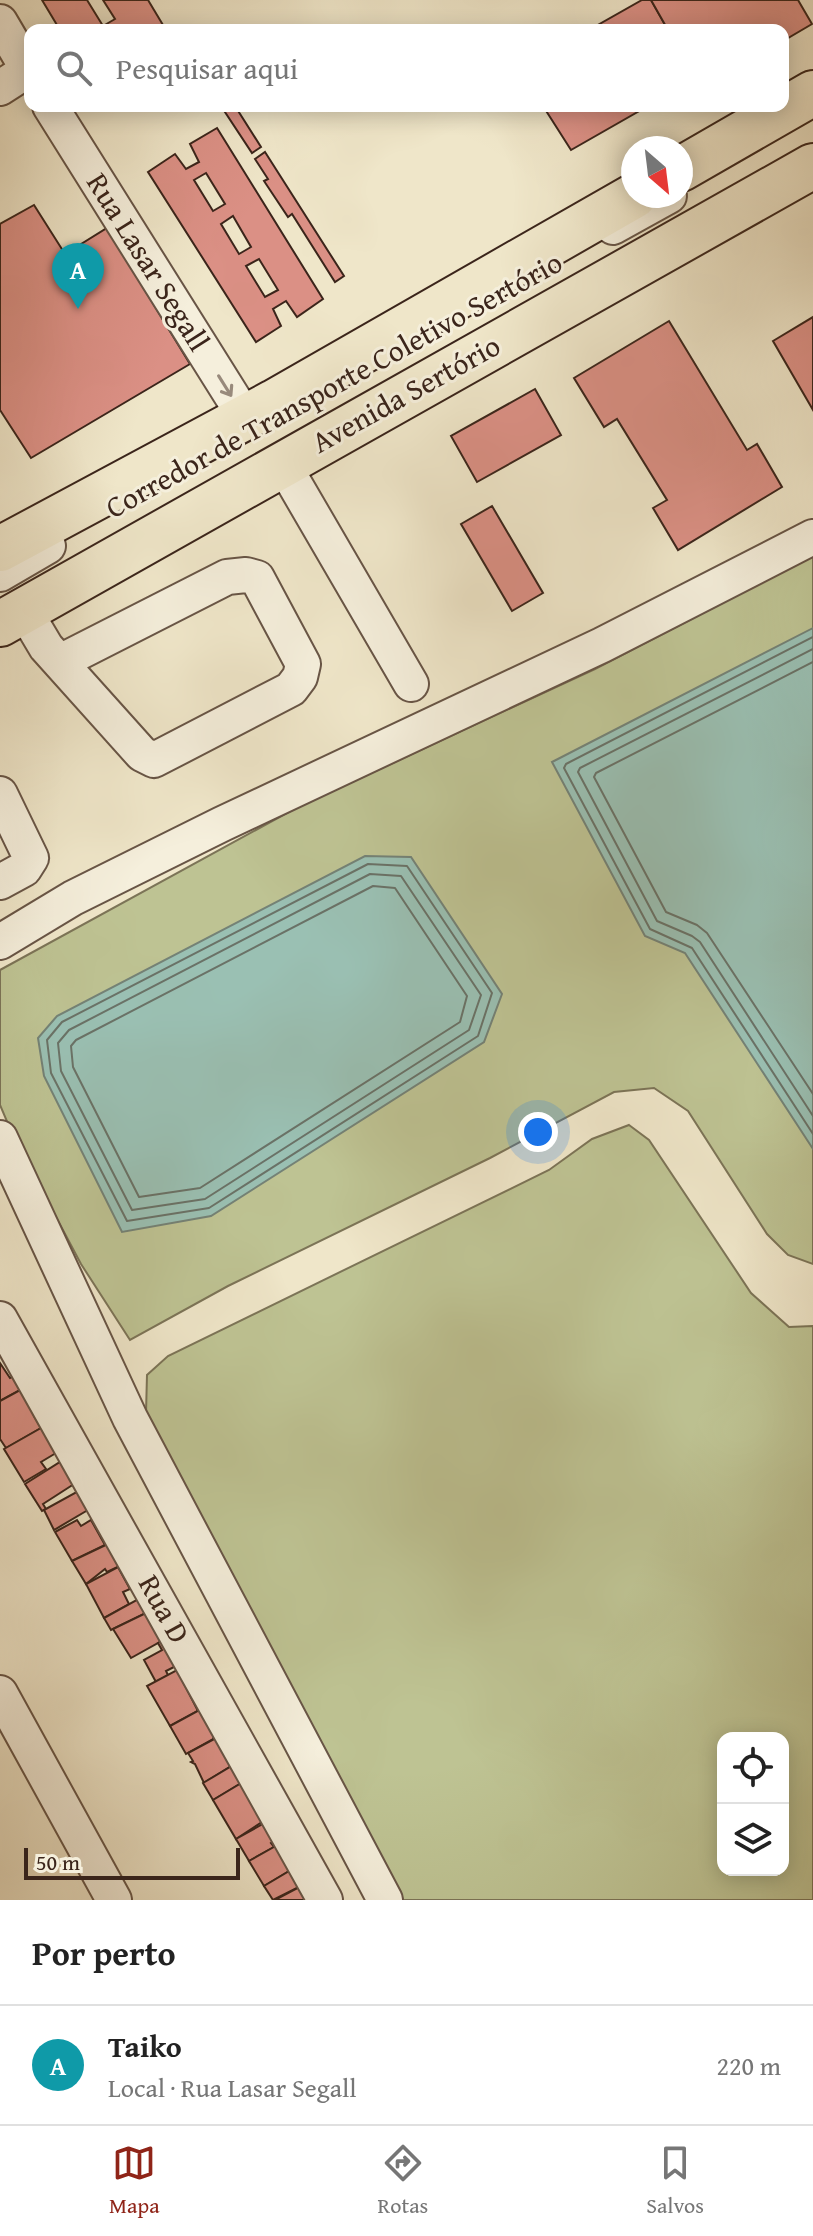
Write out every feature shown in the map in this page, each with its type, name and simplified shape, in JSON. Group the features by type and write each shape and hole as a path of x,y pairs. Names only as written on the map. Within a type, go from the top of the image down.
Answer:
{"main road":[{"path":"789,107 813,93"},
{"path":"693,162 780,112"},
{"name":"Avenida Sertório","path":"8,612 283,464 813,166"},
{"name":"Avenida Sertório","path":"2,551 621,203"}],"street":[{"path":"0,22 19,77"},
{"name":"Rua Lasar Segall","path":"54,112 245,417"},
{"path":"693,182 813,115"},
{"name":"Corredor de Transporte Coletivo Sertório","path":"8,612 244,469 813,147"},
{"name":"Corredor de Transporte Coletivo Sertório","path":"2,551 646,208"},
{"path":"283,464 411,684"},
{"path":"0,942 73,898 222,824 602,645 813,537"},
{"path":"8,612 46,647 142,754 154,760 171,754 291,689 300,677 303,664 257,578 246,575 227,577 60,662"},
{"path":"0,794 31,858 24,869 0,882"},
{"path":"0,1138 130,1418 385,1900"},
{"name":"Rua D","path":"0,1319 325,1900"},
{"path":"0,1693 114,1900"}],"green space":[{"path":"813,556 813,1264 788,1255 767,1234 688,1111 654,1088 614,1092 490,1158 228,1286 130,1340 81,1264 14,1138 0,1105 0,970 296,808 595,669"},
{"path":"629,1125 649,1140 751,1293 789,1327 813,1326 813,1900 401,1900 146,1413 147,1375 168,1356 549,1170 592,1139"}],"water":[{"path":"813,628 813,1149 685,953 645,936 552,762"},
{"path":"365,856 411,857 502,994 484,1042 211,1216 122,1232 44,1076 38,1038 57,1016"}],"building":[{"path":"42,0 87,0 102,24 56,24"},
{"path":"103,0 148,0 162,24 106,24 115,19"},
{"path":"642,0 651,0 665,24 600,24"},
{"path":"651,0 798,0 812,24 789,37 789,24 665,24"},
{"path":"225,112 239,112 261,147 252,153"},
{"path":"547,112 638,112 571,150"},
{"path":"217,128 323,299 297,317 286,301 273,309 281,326 256,342 148,172 175,154 186,169 199,162 190,144","holes":["206,173 225,204 213,211 194,180","233,216 251,247 239,254 221,224","259,259 278,290 265,297 246,266"]},
{"path":"265,152 344,276 335,282 292,214 288,217 264,181 268,179 255,159"},
{"path":"34,205 65,254 107,228 190,364 31,458 0,410 0,224"},
{"path":"813,317 813,410 773,341"},
{"path":"669,321 747,450 757,444 782,487 678,550 653,508 667,500 617,419 604,427 574,378"},
{"path":"535,389 561,435 477,482 451,436"},
{"path":"492,506 543,593 512,611 461,524"},
{"path":"0,1363 22,1389 0,1401"},
{"path":"22,1389 37,1414 34,1416 41,1428 6,1448 0,1439 0,1401"},
{"path":"41,1428 56,1453 41,1462 46,1469 24,1482 4,1449"},
{"path":"60,1462 74,1484 43,1504 46,1509 42,1511 25,1484"},
{"path":"82,1489 93,1507 54,1530 44,1510"},
{"path":"77,1520 81,1526 91,1520 105,1545 72,1561 55,1532"},
{"path":"112,1542 124,1564 107,1572 105,1569 86,1584 72,1561"},
{"path":"118,1567 130,1589 123,1592 129,1604 104,1618 86,1584"},
{"path":"142,1597 150,1611 111,1630 104,1618"},
{"path":"150,1611 165,1639 131,1658 113,1629"},
{"path":"165,1639 176,1666 156,1682 144,1660 162,1650 158,1643"},
{"path":"177,1670 198,1711 170,1726 147,1686"},
{"path":"203,1708 213,1739 186,1754 170,1726"},
{"path":"216,1738 231,1766 204,1783 188,1753"},
{"path":"235,1764 245,1781 213,1800 203,1783"},
{"path":"243,1782 265,1820 236,1839 213,1800"},
{"path":"268,1821 279,1839 271,1843 274,1847 249,1861 236,1839"},
{"path":"281,1843 296,1867 264,1886 249,1861"},
{"path":"296,1867 305,1884 273,1900 264,1886"},
{"path":"305,1884 311,1900 275,1900"}],"place":[{"name":"Taiko","path":"78,309"}]}
